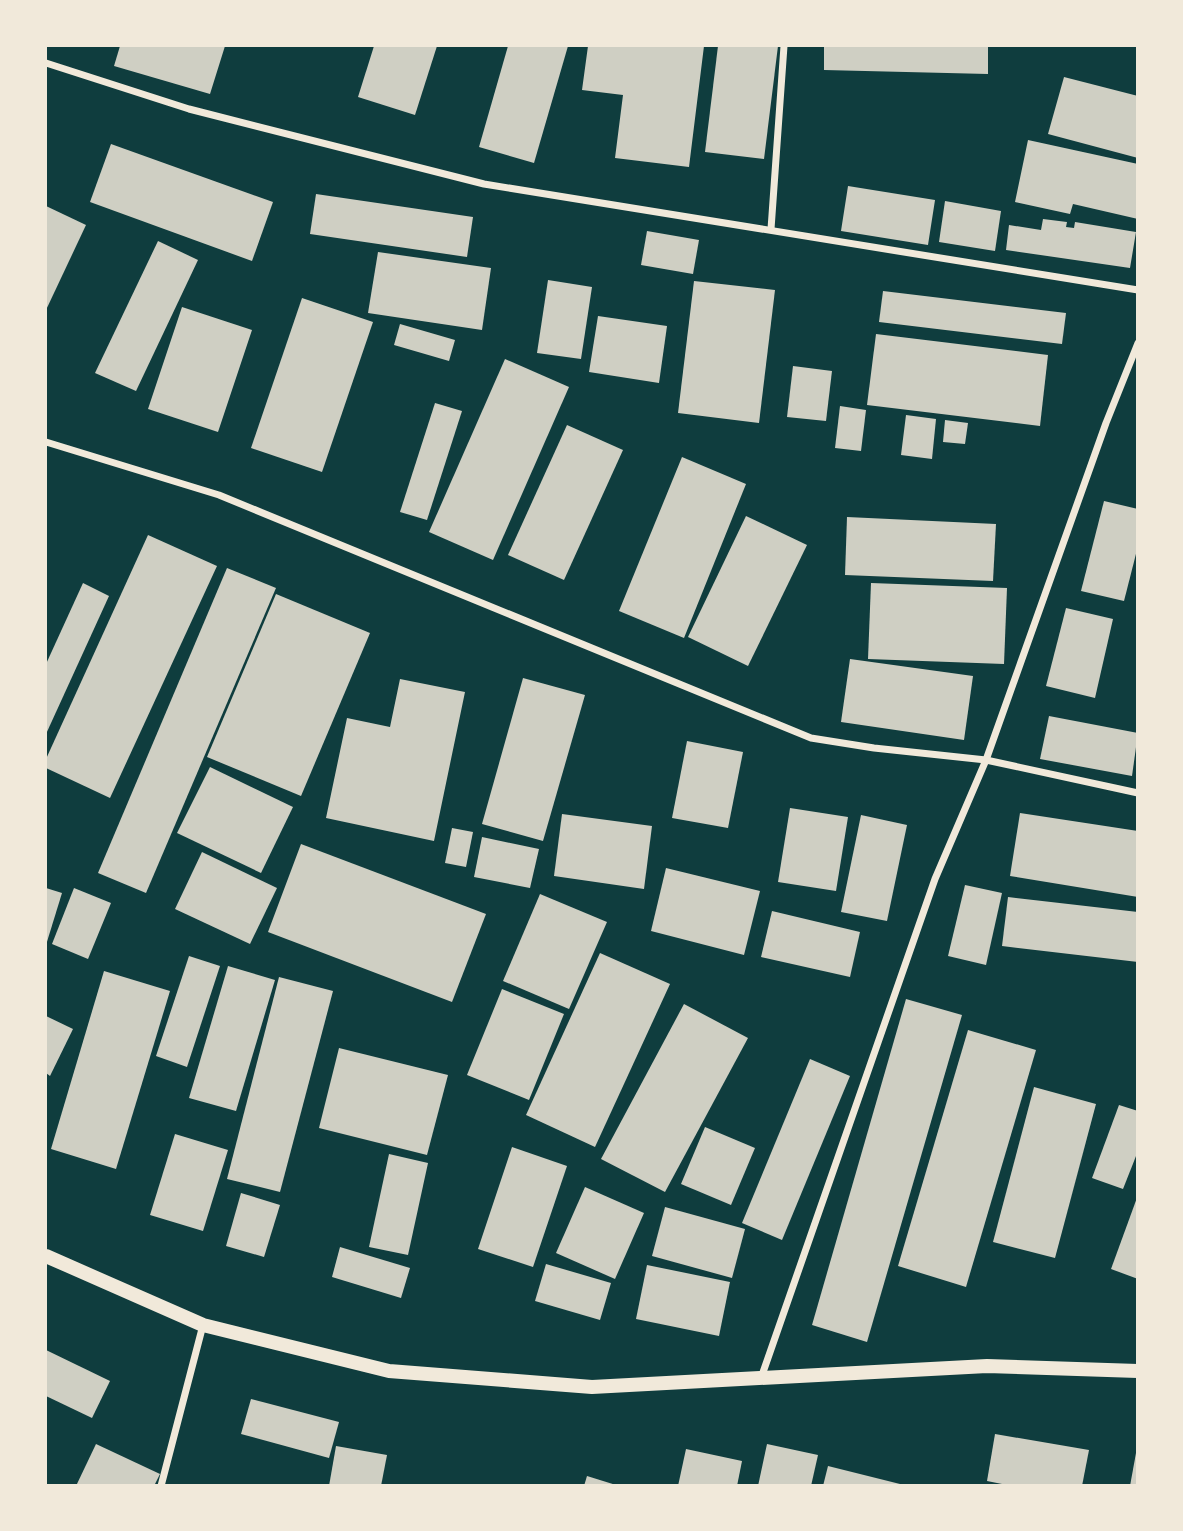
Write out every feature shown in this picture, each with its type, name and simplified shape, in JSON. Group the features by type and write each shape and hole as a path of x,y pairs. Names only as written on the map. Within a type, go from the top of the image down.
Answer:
{"main road":[{"path":"46,1256 203,1325 389,1371 592,1387 987,1366 1138,1371"}],"street":[{"path":"771,229 784,46"},
{"path":"46,63 189,109 484,184 1138,290"},
{"path":"760,1378 935,878 986,760 1106,423 1138,344"},
{"path":"46,442 219,495 811,738 986,760 1138,793"},
{"path":"161,1486 203,1325"}],"building":[{"path":"120,46 225,46 210,94 114,66"},
{"path":"374,46 437,46 415,115 358,97"},
{"path":"508,46 568,46 534,163 479,147"},
{"path":"588,46 704,46 689,167 615,158 623,95 582,90"},
{"path":"718,46 778,46 764,159 705,152"},
{"path":"824,46 988,46 988,74 824,70"},
{"path":"1064,77 1138,96 1138,158 1048,134"},
{"path":"1028,140 1138,164 1138,219 1073,204 1070,214 1015,202"},
{"path":"111,144 273,202 252,261 90,202"},
{"path":"848,186 935,200 928,245 841,231"},
{"path":"316,194 473,217 467,257 310,234"},
{"path":"945,201 1001,211 995,251 939,242"},
{"path":"46,206 86,225 46,310"},
{"path":"1043,219 1067,222 1066,227 1074,228 1075,222 1136,232 1130,268 1006,250 1009,225 1041,230"},
{"path":"647,231 699,240 693,274 641,265"},
{"path":"158,241 198,260 136,391 95,373"},
{"path":"378,252 491,268 482,330 368,313"},
{"path":"548,280 592,287 581,359 537,353"},
{"path":"694,281 775,290 759,423 678,413"},
{"path":"883,291 1066,313 1062,344 879,322"},
{"path":"302,298 373,322 322,472 251,448"},
{"path":"182,307 252,330 218,432 148,409"},
{"path":"598,316 667,326 659,383 589,372"},
{"path":"400,324 455,340 449,361 394,345"},
{"path":"876,334 1048,355 1040,426 867,405"},
{"path":"505,359 569,387 493,560 429,532"},
{"path":"793,366 832,371 826,421 787,417"},
{"path":"435,403 462,411 427,520 400,512"},
{"path":"840,406 866,410 861,451 835,448"},
{"path":"906,415 936,419 932,459 901,455"},
{"path":"945,420 968,423 965,444 943,442"},
{"path":"567,425 623,450 564,580 508,555"},
{"path":"682,457 746,484 684,638 619,611"},
{"path":"1104,501 1138,509 1138,546 1124,601 1081,591"},
{"path":"746,516 807,545 748,666 688,637"},
{"path":"847,517 996,524 993,581 845,575"},
{"path":"148,535 217,566 110,798 46,768 46,759"},
{"path":"227,568 276,588 146,893 98,873"},
{"path":"83,583 109,596 46,734 46,664"},
{"path":"871,583 1007,588 1004,664 868,659"},
{"path":"276,594 370,633 301,796 207,757"},
{"path":"1066,608 1113,619 1095,698 1046,686"},
{"path":"850,659 973,676 964,740 841,722"},
{"path":"523,678 585,695 543,841 482,824"},
{"path":"400,679 465,692 434,841 326,818 347,718 390,727"},
{"path":"1049,716 1138,733 1132,776 1040,759"},
{"path":"687,741 743,752 728,828 672,818"},
{"path":"210,767 293,807 261,873 177,833"},
{"path":"790,808 848,817 836,891 778,882"},
{"path":"1020,813 1138,831 1138,897 1010,876"},
{"path":"562,814 652,826 644,889 554,876"},
{"path":"861,815 907,825 887,921 841,912"},
{"path":"452,828 473,832 466,867 445,863"},
{"path":"482,837 539,849 530,888 474,877"},
{"path":"301,844 486,914 452,1002 268,932"},
{"path":"202,852 277,888 250,944 175,909"},
{"path":"666,868 760,891 744,955 651,931"},
{"path":"965,885 1002,893 986,965 948,956"},
{"path":"46,888 62,893 46,945"},
{"path":"74,888 111,903 88,959 52,944"},
{"path":"540,894 607,922 569,1009 503,981"},
{"path":"1008,897 1138,912 1138,962 1002,946"},
{"path":"772,911 860,932 850,977 761,957"},
{"path":"600,953 670,984 595,1147 526,1115"},
{"path":"189,956 220,966 187,1067 156,1056"},
{"path":"228,966 275,980 236,1111 189,1098"},
{"path":"104,971 170,991 116,1169 51,1149"},
{"path":"279,977 333,991 280,1192 227,1179"},
{"path":"502,989 564,1014 529,1100 467,1075"},
{"path":"906,999 962,1015 867,1342 812,1325"},
{"path":"684,1004 748,1038 665,1192 601,1159"},
{"path":"46,1016 73,1029 50,1076 46,1073"},
{"path":"968,1030 1036,1050 966,1287 898,1266"},
{"path":"339,1048 448,1075 427,1155 319,1128"},
{"path":"810,1059 850,1076 782,1240 742,1223"},
{"path":"1034,1087 1096,1104 1055,1258 993,1242"},
{"path":"1119,1105 1138,1111 1138,1151 1123,1189 1092,1178"},
{"path":"705,1127 755,1148 731,1205 681,1184"},
{"path":"175,1134 228,1150 203,1231 150,1215"},
{"path":"512,1147 567,1166 533,1267 478,1249"},
{"path":"389,1154 428,1163 408,1255 369,1247"},
{"path":"585,1187 644,1213 615,1279 556,1253"},
{"path":"241,1193 280,1205 264,1257 226,1246"},
{"path":"1138,1195 1138,1279 1111,1269"},
{"path":"665,1207 745,1229 732,1278 652,1256"},
{"path":"340,1247 410,1268 401,1298 332,1277"},
{"path":"546,1264 611,1283 600,1320 535,1301"},
{"path":"647,1265 730,1282 719,1336 636,1319"},
{"path":"46,1350 110,1381 92,1418 46,1396"},
{"path":"251,1399 339,1422 329,1458 241,1434"},
{"path":"995,1434 1089,1450 1082,1486 1012,1486 987,1481"},
{"path":"96,1444 160,1474 154,1486 76,1486"},
{"path":"767,1444 818,1455 811,1486 758,1486"},
{"path":"336,1446 387,1455 381,1486 329,1486"},
{"path":"686,1449 742,1461 737,1486 678,1486"},
{"path":"1136,1453 1138,1486 1130,1486"},
{"path":"828,1466 904,1485 904,1486 823,1486"},
{"path":"587,1476 616,1485 616,1486 584,1486"}]}
